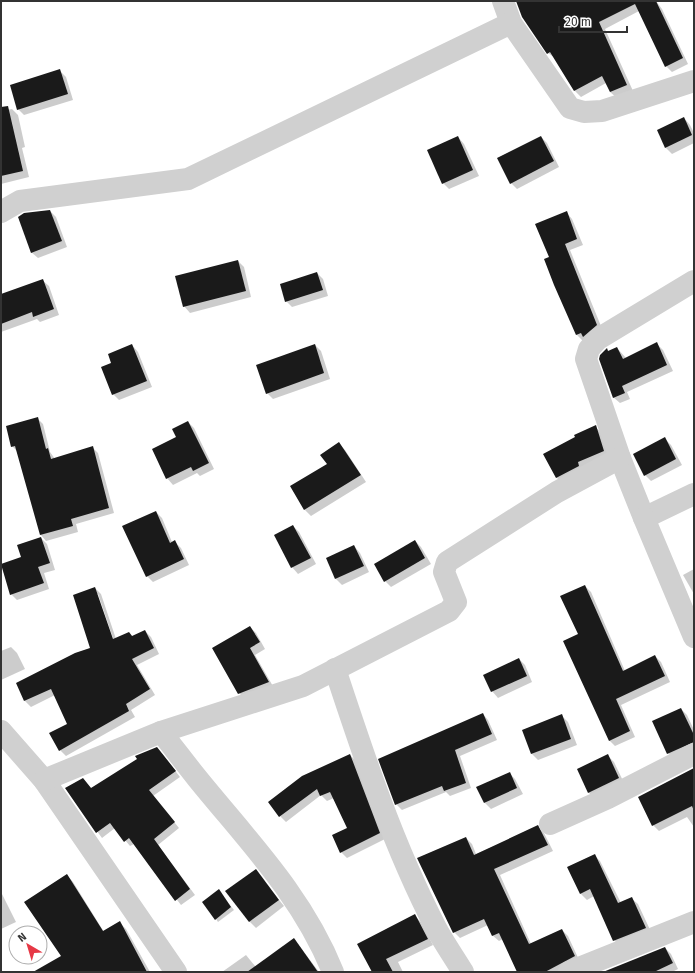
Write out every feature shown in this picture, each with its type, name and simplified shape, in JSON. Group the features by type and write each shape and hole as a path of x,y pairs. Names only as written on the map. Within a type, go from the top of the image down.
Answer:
{"street":[{"path":"503,1 511,23 570,108 584,112 602,111 694,81"},
{"path":"1,212 20,201 188,179 511,23"},
{"path":"694,281 598,339 589,349 586,359 620,458 694,638"},
{"path":"44,780 161,732 303,686 449,611 456,602 444,572 447,562 557,492 620,458"},
{"path":"644,518 694,494"},
{"path":"335,669 367,764 403,858 436,929 463,972"},
{"path":"1,731 44,780 176,972"},
{"path":"161,732 197,778 253,843 291,894 323,946 333,972"},
{"path":"550,824 608,798 694,754"},
{"path":"569,972 694,922"}],"building":[{"path":"516,1 656,1 683,58 665,67 635,4 599,22 627,85 610,92 602,76 574,91 550,52 547,54 522,17"},
{"path":"60,69 68,94 17,110 10,85"},
{"path":"8,106 23,171 1,176 1,107"},
{"path":"684,117 692,135 665,148 657,130"},
{"path":"458,136 473,170 442,184 427,150"},
{"path":"541,136 554,161 510,184 497,158"},
{"path":"50,210 62,241 31,253 18,217 24,213"},
{"path":"567,211 577,239 565,244 597,325 583,337 581,333 576,335 554,285 544,259 549,257 535,224"},
{"path":"238,260 246,291 183,307 175,276"},
{"path":"317,272 323,290 285,302 280,284"},
{"path":"43,279 54,309 33,317 32,312 1,324 1,294"},
{"path":"657,342 667,365 622,386 625,393 613,398 599,359 600,355 607,348 608,351 617,347 623,359"},
{"path":"132,344 147,381 112,395 101,367 111,363 108,354"},
{"path":"315,344 324,373 266,394 256,365"},
{"path":"38,417 46,449 48,448 51,459 93,446 109,508 71,519 73,526 40,535 15,446 11,447 6,426"},
{"path":"188,421 209,463 193,471 191,467 166,479 152,449 176,437 172,429"},
{"path":"596,425 604,451 578,462 579,466 556,478 543,454 575,437 574,435"},
{"path":"665,437 676,459 644,476 633,454"},
{"path":"339,442 361,475 304,510 290,486 327,464 320,455"},
{"path":"156,511 170,543 175,540 184,559 146,577 122,526"},
{"path":"293,525 311,558 291,568 274,535"},
{"path":"41,537 50,563 38,567 44,583 10,595 1,564 21,557 17,545"},
{"path":"415,540 425,558 384,582 374,564"},
{"path":"354,545 364,566 335,579 326,558"},
{"path":"585,585 623,671 655,655 665,676 616,699 630,731 609,741 563,641 578,634 560,596"},
{"path":"95,587 113,639 129,632 132,636 145,630 154,648 132,659 150,689 126,704 129,711 59,751 49,733 67,724 51,689 24,701 16,683 75,653 90,648 73,595"},
{"path":"250,626 260,642 250,648 269,682 238,694 212,648"},
{"path":"519,658 527,676 491,692 483,675"},
{"path":"681,708 694,735 694,742 667,754 652,721"},
{"path":"483,713 492,734 455,750 466,783 444,791 442,786 395,805 378,759"},
{"path":"562,714 571,739 531,754 522,730"},
{"path":"157,747 176,771 149,790 175,822 154,839 190,889 175,901 129,838 124,842 110,823 96,833 65,788 83,778 91,788 137,759 135,756"},
{"path":"350,754 380,833 340,853 332,835 347,828 330,792 320,796 317,789 279,817 268,802 302,776"},
{"path":"608,754 619,778 588,793 577,769"},
{"path":"694,768 694,811 692,806 652,826 638,797"},
{"path":"510,772 517,788 484,803 476,787"},
{"path":"538,825 548,845 494,869 529,944 562,929 575,956 545,972 517,972 499,933 492,936 484,919 453,933 417,858 466,837 474,855"},
{"path":"595,854 618,903 632,897 646,928 613,941 590,889 580,894 567,867"},
{"path":"256,869 279,900 249,922 225,891"},
{"path":"67,874 103,931 120,921 147,972 33,972 48,965 48,963 61,956 48,937 48,925 40,925 24,902"},
{"path":"219,889 231,907 215,920 202,902"},
{"path":"415,914 428,939 386,959 393,972 372,972 357,944"},
{"path":"294,938 318,972 247,972"},
{"path":"665,947 673,963 654,972 603,972"}]}
